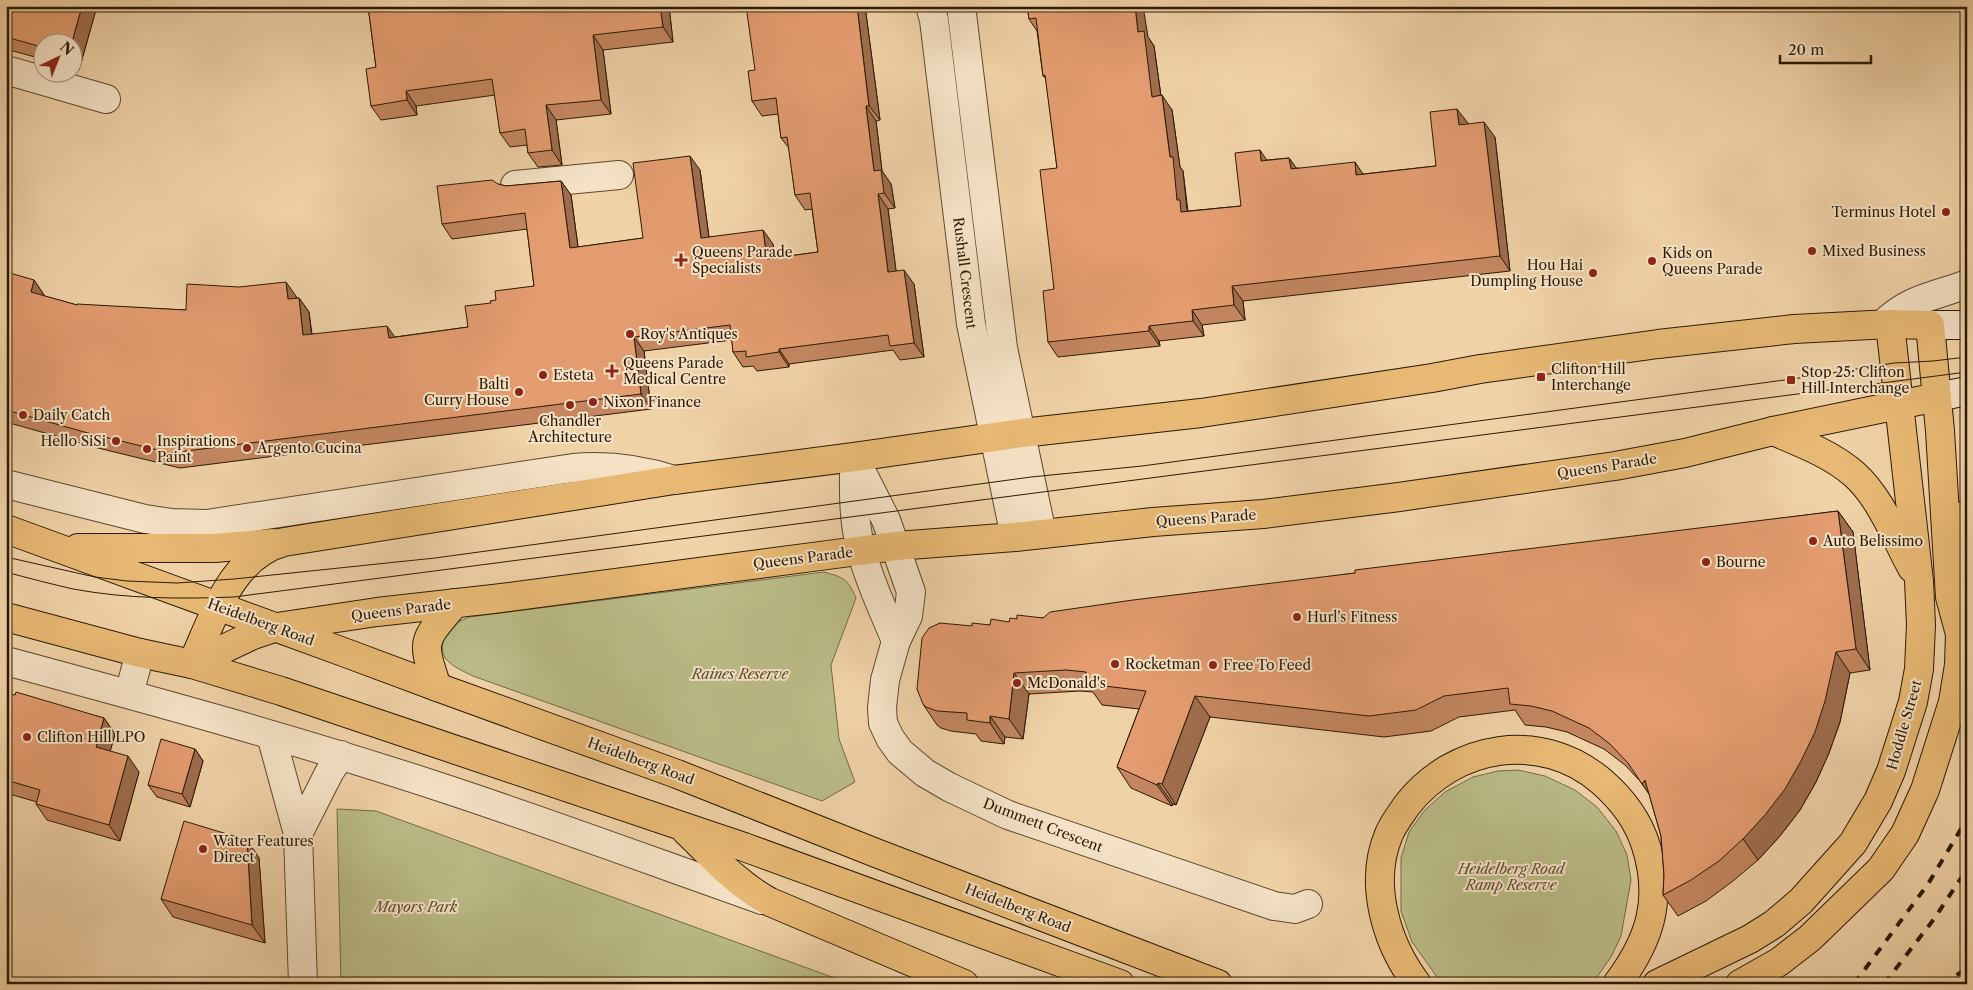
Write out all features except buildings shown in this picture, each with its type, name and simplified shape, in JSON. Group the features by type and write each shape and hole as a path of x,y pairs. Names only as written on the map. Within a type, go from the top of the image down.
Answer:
{"main road":[{"name":"Hoddle Street","path":"1657,984 1750,939 1774,924 1807,894 1830,870 1858,835 1878,801 1891,771 1913,702 1919,669 1921,625 1899,406 1886,325"},
{"path":"6,529 60,548 206,548 284,542 674,480 854,457 1022,432 1201,413 1480,369 1658,344 1794,329 1930,325 1937,396 1950,597 1963,623 1959,666 1952,702 1925,790 1905,834 1881,870 1810,938 1779,962 1740,984"},
{"name":"Queens Parade","path":"192,664 254,635 277,627 377,612 862,550 1015,537 1154,522 1263,514 1538,477 1686,454 1773,431 1899,406 1937,396"},
{"path":"1773,431 1808,446 1854,474 1874,496 1918,581"},
{"path":"1967,514 1965,531 1967,574"},
{"path":"192,664 234,579 246,564 263,550 284,542"},
{"name":"Heidelberg Road","path":"60,548 277,627 436,688 677,774 876,854 1218,984"},
{"path":"436,688 426,653 426,643 432,630 455,603"},
{"path":"6,617 140,653 192,664 281,692 679,824 1120,984"},
{"path":"1410,975 1390,933 1380,899 1381,863 1389,834 1416,795 1430,780 1448,768 1472,757 1499,751 1524,750 1557,755 1586,768 1610,788 1626,806 1645,842 1652,864 1654,884 1651,916 1641,946 1617,984"},
{"path":"679,824 739,880 763,898 780,907 964,984"}],"street":[{"name":"Rushall Crescent","path":"930,6 934,20 971,324 1015,537"},
{"name":"Rushall Crescent","path":"961,6 1003,348 1042,534"},
{"path":"6,70 106,99"},
{"path":"515,185 619,175"},
{"path":"1886,325 1904,306 1967,284"},
{"path":"1930,325 1967,325"},
{"name":"Queens Parade","path":"1937,396 1967,391"},
{"path":"854,457 855,517 862,550 877,596 896,641"},
{"name":"Dummett Crescent","path":"854,457 876,497 896,546 911,592 908,616 896,641 885,680 882,708 883,724 900,752 925,773 949,787 1008,815 1274,906 1295,909 1308,904"},
{"path":"6,484 146,519 172,523 207,524 594,466 674,480"},
{"path":"432,489 436,517"},
{"path":"129,694 140,653"},
{"path":"6,661 341,755 447,789 780,907"},
{"path":"271,735 298,834 303,984"},
{"path":"298,834 330,772 341,755"}],"green space":[{"name":"Raines Reserve","path":"824,572 844,580 856,598 831,665 839,739 855,782 822,801 473,676 458,669 444,655 443,645 448,631 457,623 469,617"},
{"name":"Heidelberg Road Ramp Reserve","path":"1518,770 1545,776 1575,790 1597,807 1616,831 1627,855 1631,880 1621,936 1611,957 1592,984 1442,984 1412,942 1401,911 1401,858 1409,832 1424,811 1445,792 1473,777 1498,771"},
{"name":"Mayors Park","path":"337,809 376,811 851,984 341,984"}],"tram line":[{"path":"6,557 95,577 127,581 177,583 234,579 435,558 1031,477 1142,466 1807,377 1894,363 1967,357"},
{"path":"6,572 73,589 113,595 174,598 234,597 1967,372"}],"railway":[{"path":"1854,984 1928,884 1967,819"},
{"path":"1884,984 1934,919 1967,869"},
{"path":"1941,984 1967,969"}],"place":[{"name":"Terminus Hotel","path":"1946,212"},
{"name":"Mixed Business","path":"1812,251"},
{"name":"Queens Parade Specialists","path":"681,260"},
{"name":"Kids on Queens Parade","path":"1652,261"},
{"name":"Hou Hai Dumpling House","path":"1593,273"},
{"name":"Roy's Antiques","path":"630,334"},
{"name":"Queens Parade Medical Centre","path":"612,371"},
{"name":"Esteta","path":"543,375"},
{"name":"Clifton Hill Interchange","path":"1541,377"},
{"name":"Stop 25: Clifton Hill Interchange","path":"1791,380"},
{"name":"Balti Curry House","path":"519,392"},
{"name":"Nixon Finance","path":"593,402"},
{"name":"Chandler Architecture","path":"570,405"},
{"name":"Daily Catch","path":"23,415"},
{"name":"Hello SiSi","path":"116,441"},
{"name":"Argento Cucina","path":"247,448"},
{"name":"Inspirations Paint","path":"147,449"},
{"name":"Auto Belissimo","path":"1813,541"},
{"name":"Bourne","path":"1706,562"},
{"name":"Hurl's Fitness","path":"1297,617"},
{"name":"Rocketman","path":"1115,664"},
{"name":"Free To Feed","path":"1213,665"},
{"name":"McDonald's","path":"1017,683"},
{"name":"Clifton Hill LPO","path":"27,737"},
{"name":"Water Features Direct","path":"203,849"}]}
